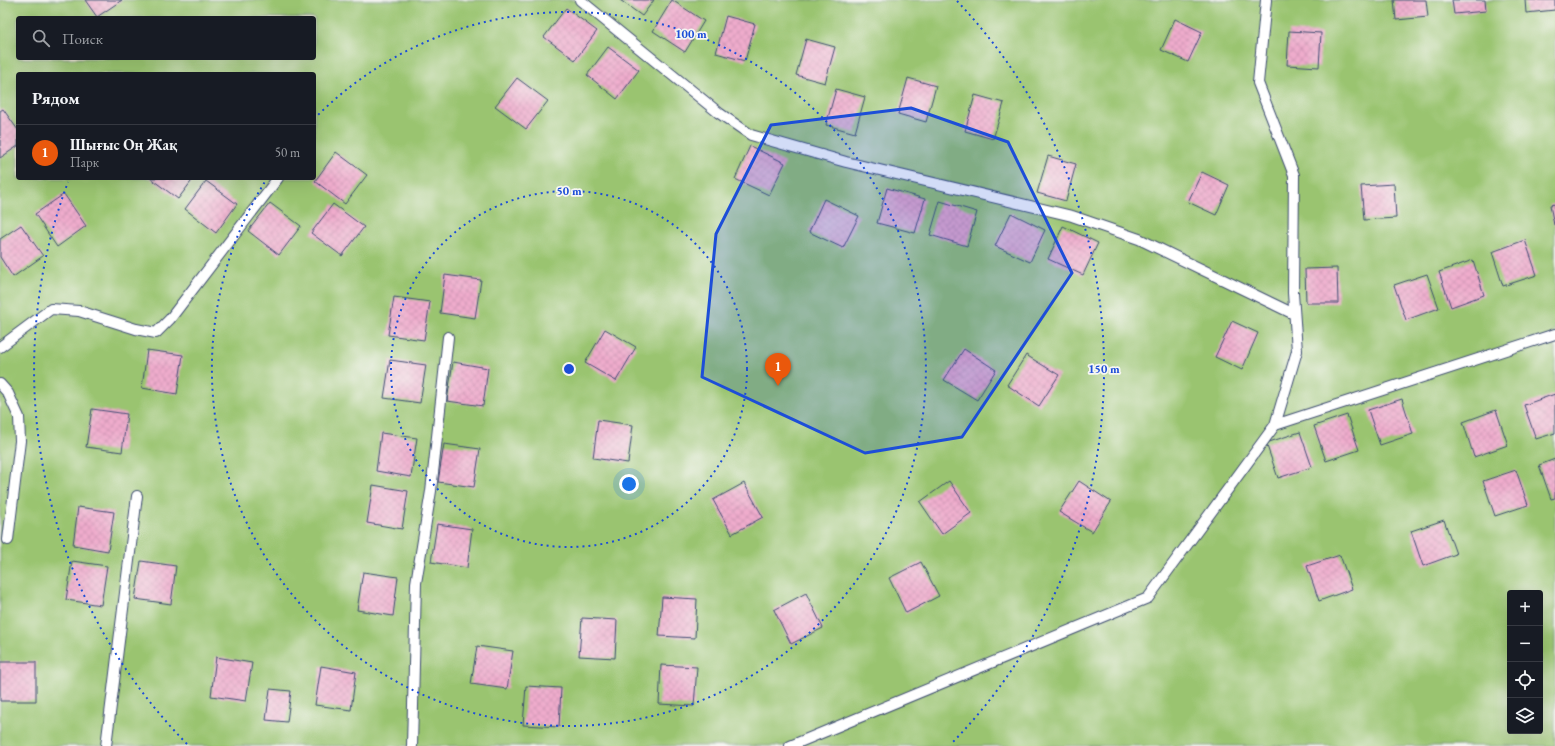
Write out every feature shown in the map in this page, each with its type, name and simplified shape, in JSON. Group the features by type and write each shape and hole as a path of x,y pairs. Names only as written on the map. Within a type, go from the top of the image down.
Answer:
{"lane":[{"path":"580,0 719,113 751,135 846,162 1072,216 1139,239 1294,314"},
{"path":"790,746 1148,598 1275,425 1296,351 1293,293 1294,175 1258,83 1266,0"},
{"path":"0,347 51,309 79,311 136,329 156,333 170,319 276,180"},
{"path":"1275,425 1555,334"},
{"path":"412,746 416,583 430,491 448,337"},
{"path":"0,384 8,393 19,417 20,441 8,540"},
{"path":"106,746 137,496"}],"highlighted area":[{"path":"911,108 1008,142 1072,273 962,437 865,453 702,377 716,234 771,125"}],"green space":[{"path":"0,0 1555,0 1555,746 0,746"}],"building":[{"path":"85,0 122,0 98,16 96,16"},
{"path":"620,0 654,0 642,16"},
{"path":"672,0 704,21 685,52 653,31"},
{"path":"1394,0 1426,0 1428,17 1396,20"},
{"path":"1452,0 1485,0 1486,11 1454,14"},
{"path":"1525,0 1555,0 1555,10 1526,13"},
{"path":"566,8 597,31 575,60 544,37"},
{"path":"726,16 755,24 745,61 716,53"},
{"path":"1175,19 1202,32 1188,62 1161,50"},
{"path":"1289,31 1321,33 1319,67 1287,65"},
{"path":"806,39 835,47 825,83 796,75"},
{"path":"608,47 639,70 617,99 587,75"},
{"path":"517,78 548,101 526,129 495,106"},
{"path":"908,78 936,86 926,122 898,114"},
{"path":"836,89 865,97 855,133 826,125"},
{"path":"975,95 1004,103 993,139 965,131"},
{"path":"3,109 16,127 16,147 0,158 0,111"},
{"path":"750,146 785,163 769,195 735,179"},
{"path":"336,152 367,175 345,204 315,181"},
{"path":"1048,156 1076,164 1066,201 1037,193"},
{"path":"1202,172 1229,185 1216,215 1188,202"},
{"path":"153,180 192,180 178,199"},
{"path":"206,181 237,204 216,233 185,209"},
{"path":"1394,184 1396,218 1364,220 1361,186"},
{"path":"887,188 925,199 915,233 877,223"},
{"path":"64,194 86,226 57,247 35,214"},
{"path":"824,199 859,216 843,248 809,232"},
{"path":"940,201 977,212 967,246 930,235"},
{"path":"270,203 301,226 279,255 248,231"},
{"path":"333,204 364,227 342,256 311,233"},
{"path":"1555,204 1555,225 1554,225 1550,205"},
{"path":"1011,213 1045,230 1030,262 995,246"},
{"path":"21,225 43,256 13,277 0,257 0,239"},
{"path":"1063,226 1098,243 1083,275 1048,259"},
{"path":"1525,240 1537,275 1503,286 1492,252"},
{"path":"1473,260 1484,295 1451,307 1439,272"},
{"path":"1337,268 1338,303 1306,303 1305,269"},
{"path":"1427,274 1439,308 1406,320 1394,285"},
{"path":"445,275 481,280 475,318 440,313"},
{"path":"394,297 430,302 424,340 388,335"},
{"path":"1232,321 1258,333 1242,370 1215,357"},
{"path":"605,329 636,347 616,381 585,363"},
{"path":"964,349 996,370 977,400 944,380"},
{"path":"147,350 183,355 177,394 142,388"},
{"path":"1026,355 1059,375 1039,406 1007,385"},
{"path":"390,360 426,365 420,403 384,398"},
{"path":"453,362 488,368 483,406 447,401"},
{"path":"1555,394 1555,433 1536,439 1524,405"},
{"path":"1402,399 1413,434 1380,445 1368,410"},
{"path":"92,409 127,414 122,452 86,447"},
{"path":"1496,410 1508,445 1474,457 1463,422"},
{"path":"1347,415 1359,450 1326,461 1314,426"},
{"path":"598,420 633,425 628,463 593,458"},
{"path":"1300,432 1312,467 1278,478 1266,443"},
{"path":"381,433 417,438 411,477 376,471"},
{"path":"444,444 480,449 474,487 438,482"},
{"path":"1555,459 1555,498 1551,499 1539,465"},
{"path":"1516,470 1528,505 1495,516 1483,481"},
{"path":"949,481 971,513 942,534 920,502"},
{"path":"1079,481 1111,502 1092,532 1059,512"},
{"path":"744,483 763,517 732,534 713,500"},
{"path":"373,485 408,491 402,529 367,523"},
{"path":"78,507 114,512 108,551 73,545"},
{"path":"1444,520 1456,554 1423,566 1411,531"},
{"path":"437,524 472,529 467,568 431,562"},
{"path":"1340,555 1352,589 1319,601 1307,566"},
{"path":"72,561 107,566 101,605 66,600"},
{"path":"141,561 176,566 171,604 135,599"},
{"path":"921,562 939,596 906,613 889,578"},
{"path":"363,572 398,577 393,616 357,610"},
{"path":"806,593 823,628 791,644 774,610"},
{"path":"662,597 697,599 695,638 659,636"},
{"path":"582,618 617,620 615,658 579,656"},
{"path":"477,646 513,651 507,689 471,684"},
{"path":"216,657 252,663 246,701 211,696"},
{"path":"0,662 36,662 36,701 0,701"},
{"path":"661,665 697,667 694,706 659,704"},
{"path":"321,666 356,672 351,710 315,705"},
{"path":"526,686 561,688 559,727 523,725"},
{"path":"270,689 291,691 287,722 266,720"}],"place":[{"name":"Шығыс Оң Жақ","path":"778,386"}]}
